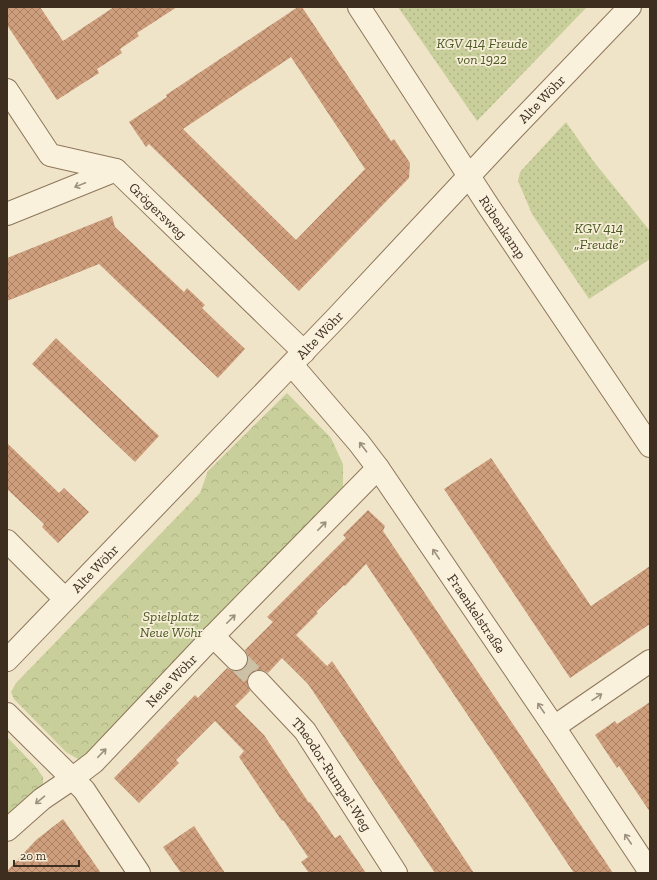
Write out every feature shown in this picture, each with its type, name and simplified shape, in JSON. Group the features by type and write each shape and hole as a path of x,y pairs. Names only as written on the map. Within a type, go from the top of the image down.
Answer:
{"street":[{"name":"Rübenkamp","path":"358,7 650,446"},
{"name":"Alte Wöhr","path":"7,660 298,358 511,130 630,7"},
{"name":"Grögersweg","path":"7,90 50,155 116,170 298,358"},
{"path":"7,214 116,170"},
{"name":"Fraenkelstraße","path":"298,358 378,468 554,727 650,872"},
{"name":"Neue Wöhr","path":"7,830 42,799 94,762 213,636 378,468"},
{"path":"7,541 65,599"},
{"path":"213,636 236,659"},
{"path":"554,727 650,661"},
{"name":"Theodor-Rumpel-Weg","path":"259,682 305,731 396,873"},
{"path":"7,714 84,790 139,873"}],"green space":[{"name":"KGV 414 Freude von 1922","path":"398,7 587,7 477,121"},
{"name":"KGV 414 „Freude“","path":"566,122 594,162 650,231 650,259 589,299 532,214 518,181 520,172"},
{"name":"Spielplatz Neue Wöhr","path":"287,393 331,438 343,464 343,491 88,756 78,759 66,752 14,699 11,692 16,683 200,493 208,471"},
{"path":"7,737 35,766 43,777 43,790 7,823"}],"building":[{"path":"7,7 40,7 63,41 114,7 177,7 137,33 139,36 120,49 122,53 97,69 99,73 57,100 7,25"},
{"path":"298,7 302,7 391,141 394,139 410,163 409,178 299,291 149,144 146,147 129,122 167,97 166,95","holes":["291,57 365,169 296,240 183,129"]},
{"path":"112,216 115,227 184,292 187,288 205,305 202,308 245,349 218,378 99,264 7,301 7,258"},
{"path":"56,338 159,436 135,462 32,364"},
{"path":"7,443 59,493 64,488 89,512 58,543 42,527 44,524 7,489"},
{"path":"491,458 591,606 650,566 650,624 570,678 444,489"},
{"path":"368,510 385,526 383,531 613,873 574,873 366,564 345,586 344,585 316,612 318,613 296,635 327,666 332,661 474,873 435,873 308,684 282,658 268,673 262,670 257,670 250,673 247,679 247,684 250,691 235,706 264,735 309,803 310,802 335,838 340,835 366,873 309,873 301,862 308,857 239,757 244,751 215,721 176,760 179,763 139,803 114,778 195,695 198,698 227,668 232,671 239,671 245,668 248,662 248,656 245,650 273,622 267,617 346,538 343,535"},
{"path":"650,702 650,812 619,766 617,768 595,735 615,721 617,724"},
{"path":"63,819 101,873 7,873 7,871 36,840"},
{"path":"194,826 225,873 181,873 163,847"}],"tunnel":[{"path":"236,659 259,682"}]}
